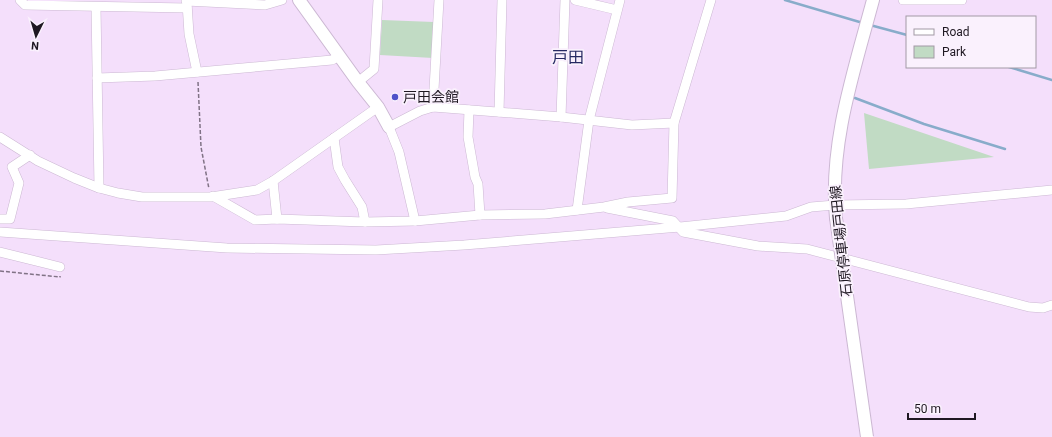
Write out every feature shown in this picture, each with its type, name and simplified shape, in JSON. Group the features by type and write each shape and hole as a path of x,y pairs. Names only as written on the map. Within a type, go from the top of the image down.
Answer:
{"main road":[{"path":"299,0 358,82 378,107 389,126"},
{"name":"石原停車場戸田線","path":"867,437 836,218 834,182 845,109 873,0"}],"street":[{"path":"20,0 25,5 96,7 187,3 265,5 282,0"},
{"path":"358,82 374,69 378,0"},
{"path":"433,107 439,0"},
{"path":"499,112 502,0"},
{"path":"562,117 565,0"},
{"path":"576,0 617,10"},
{"path":"578,210 589,120 620,0"},
{"path":"212,196 255,220 277,219 365,222 415,221 480,215 545,214 604,207 628,202 672,198 674,123 711,0"},
{"path":"903,0 962,0"},
{"path":"187,3 189,34 198,72"},
{"path":"96,7 99,188"},
{"path":"97,78 155,76 332,60 339,56"},
{"path":"0,137 30,155 74,178 99,188 142,197 212,196 257,190 273,181 378,107"},
{"path":"415,221 399,152 389,126 420,111 433,107 562,117 632,125 674,123"},
{"path":"469,110 468,137 475,178 478,184 480,215"},
{"path":"334,138 338,167 344,180 362,208 365,222"},
{"path":"0,219 10,219 19,183 12,167 30,155"},
{"path":"273,181 277,219"},
{"path":"0,232 227,248 376,250 464,245 680,227 786,216 811,207 835,205 906,204 1052,190"},
{"path":"604,207 673,221 683,232 758,246 807,249 1029,307 1043,308 1052,305"},
{"path":"0,252 60,267"}],"path":[{"path":"198,72 201,147 212,196"},
{"path":"0,271 60,277 60,267"}],"green space":[{"path":"382,20 434,22 433,58 380,55"},
{"path":"864,113 994,157 869,169"}],"waterway":[{"path":"785,0 863,23"},
{"path":"870,25 906,35"},
{"path":"1012,68 1052,80"},
{"path":"855,98 924,124 1005,149"}],"place":[{"name":"戸田会館","path":"395,97"}],"district":[{"name":"戸田","path":"568,57"}]}
